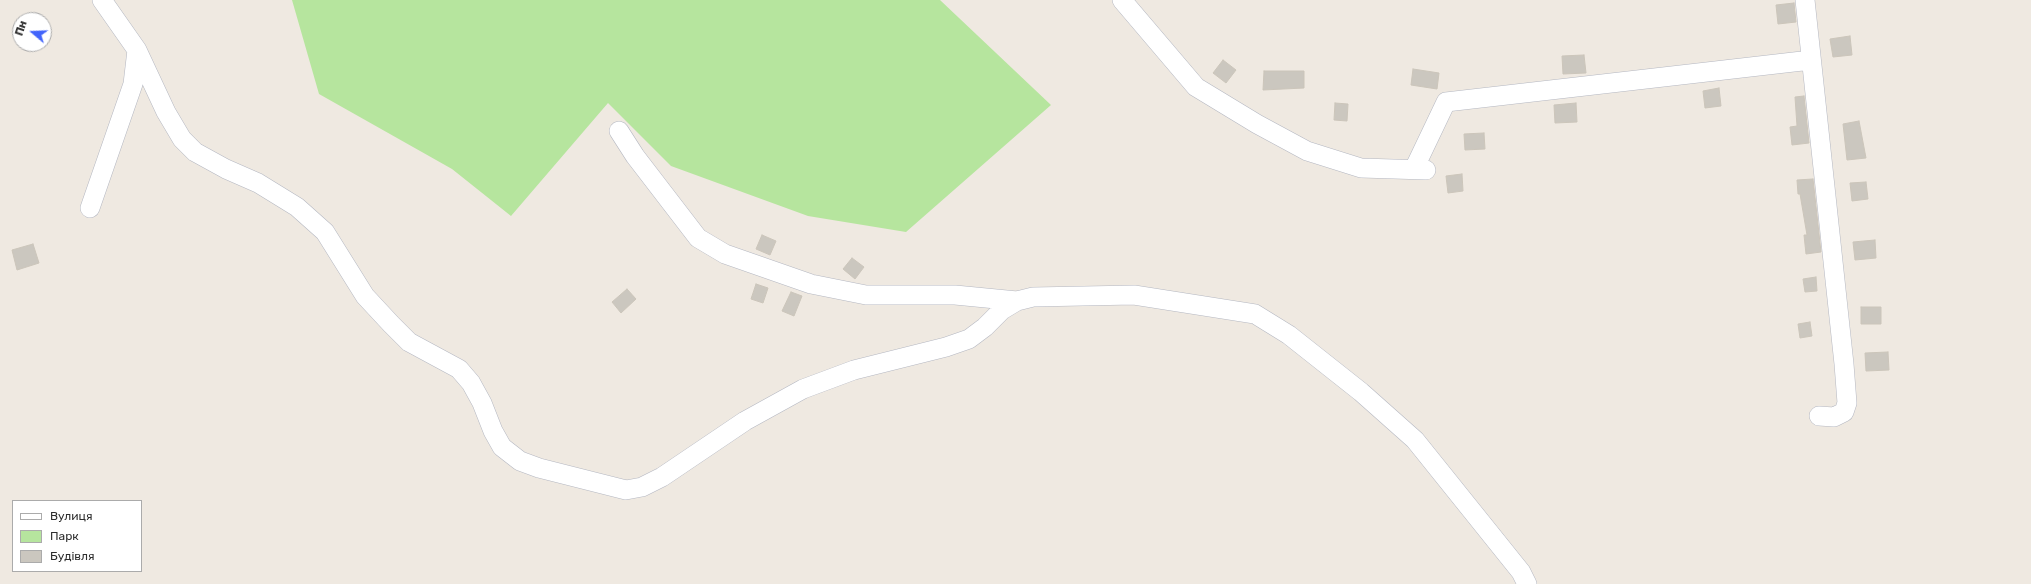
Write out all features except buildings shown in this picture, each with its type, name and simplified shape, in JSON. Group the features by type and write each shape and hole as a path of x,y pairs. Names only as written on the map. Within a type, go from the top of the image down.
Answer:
{"street":[{"path":"102,0 137,50 166,112 182,139 195,152 226,169 258,183 297,207 325,232 365,296 378,311 409,342 459,369 471,383 482,403 493,431 502,446 520,461 539,468 626,490 642,487 662,477 745,421 803,389 854,370 946,347 969,339 1002,310 1017,301 1034,297 1134,295 1255,314 1289,335 1355,387 1416,440 1521,572 1527,584"},
{"path":"1122,0 1196,87 1257,124 1307,151 1361,168 1420,169 1446,102 1811,60"},
{"path":"1805,0 1847,403 1844,412 1834,417 1819,416"},
{"path":"90,208 133,84 137,50"},
{"path":"619,131 635,156 698,238 725,254 811,284 866,295 955,295 1017,301"}],"green space":[{"path":"292,0 940,0 1051,105 906,232 808,216 671,166 608,103 511,216 452,169 319,94"}]}
